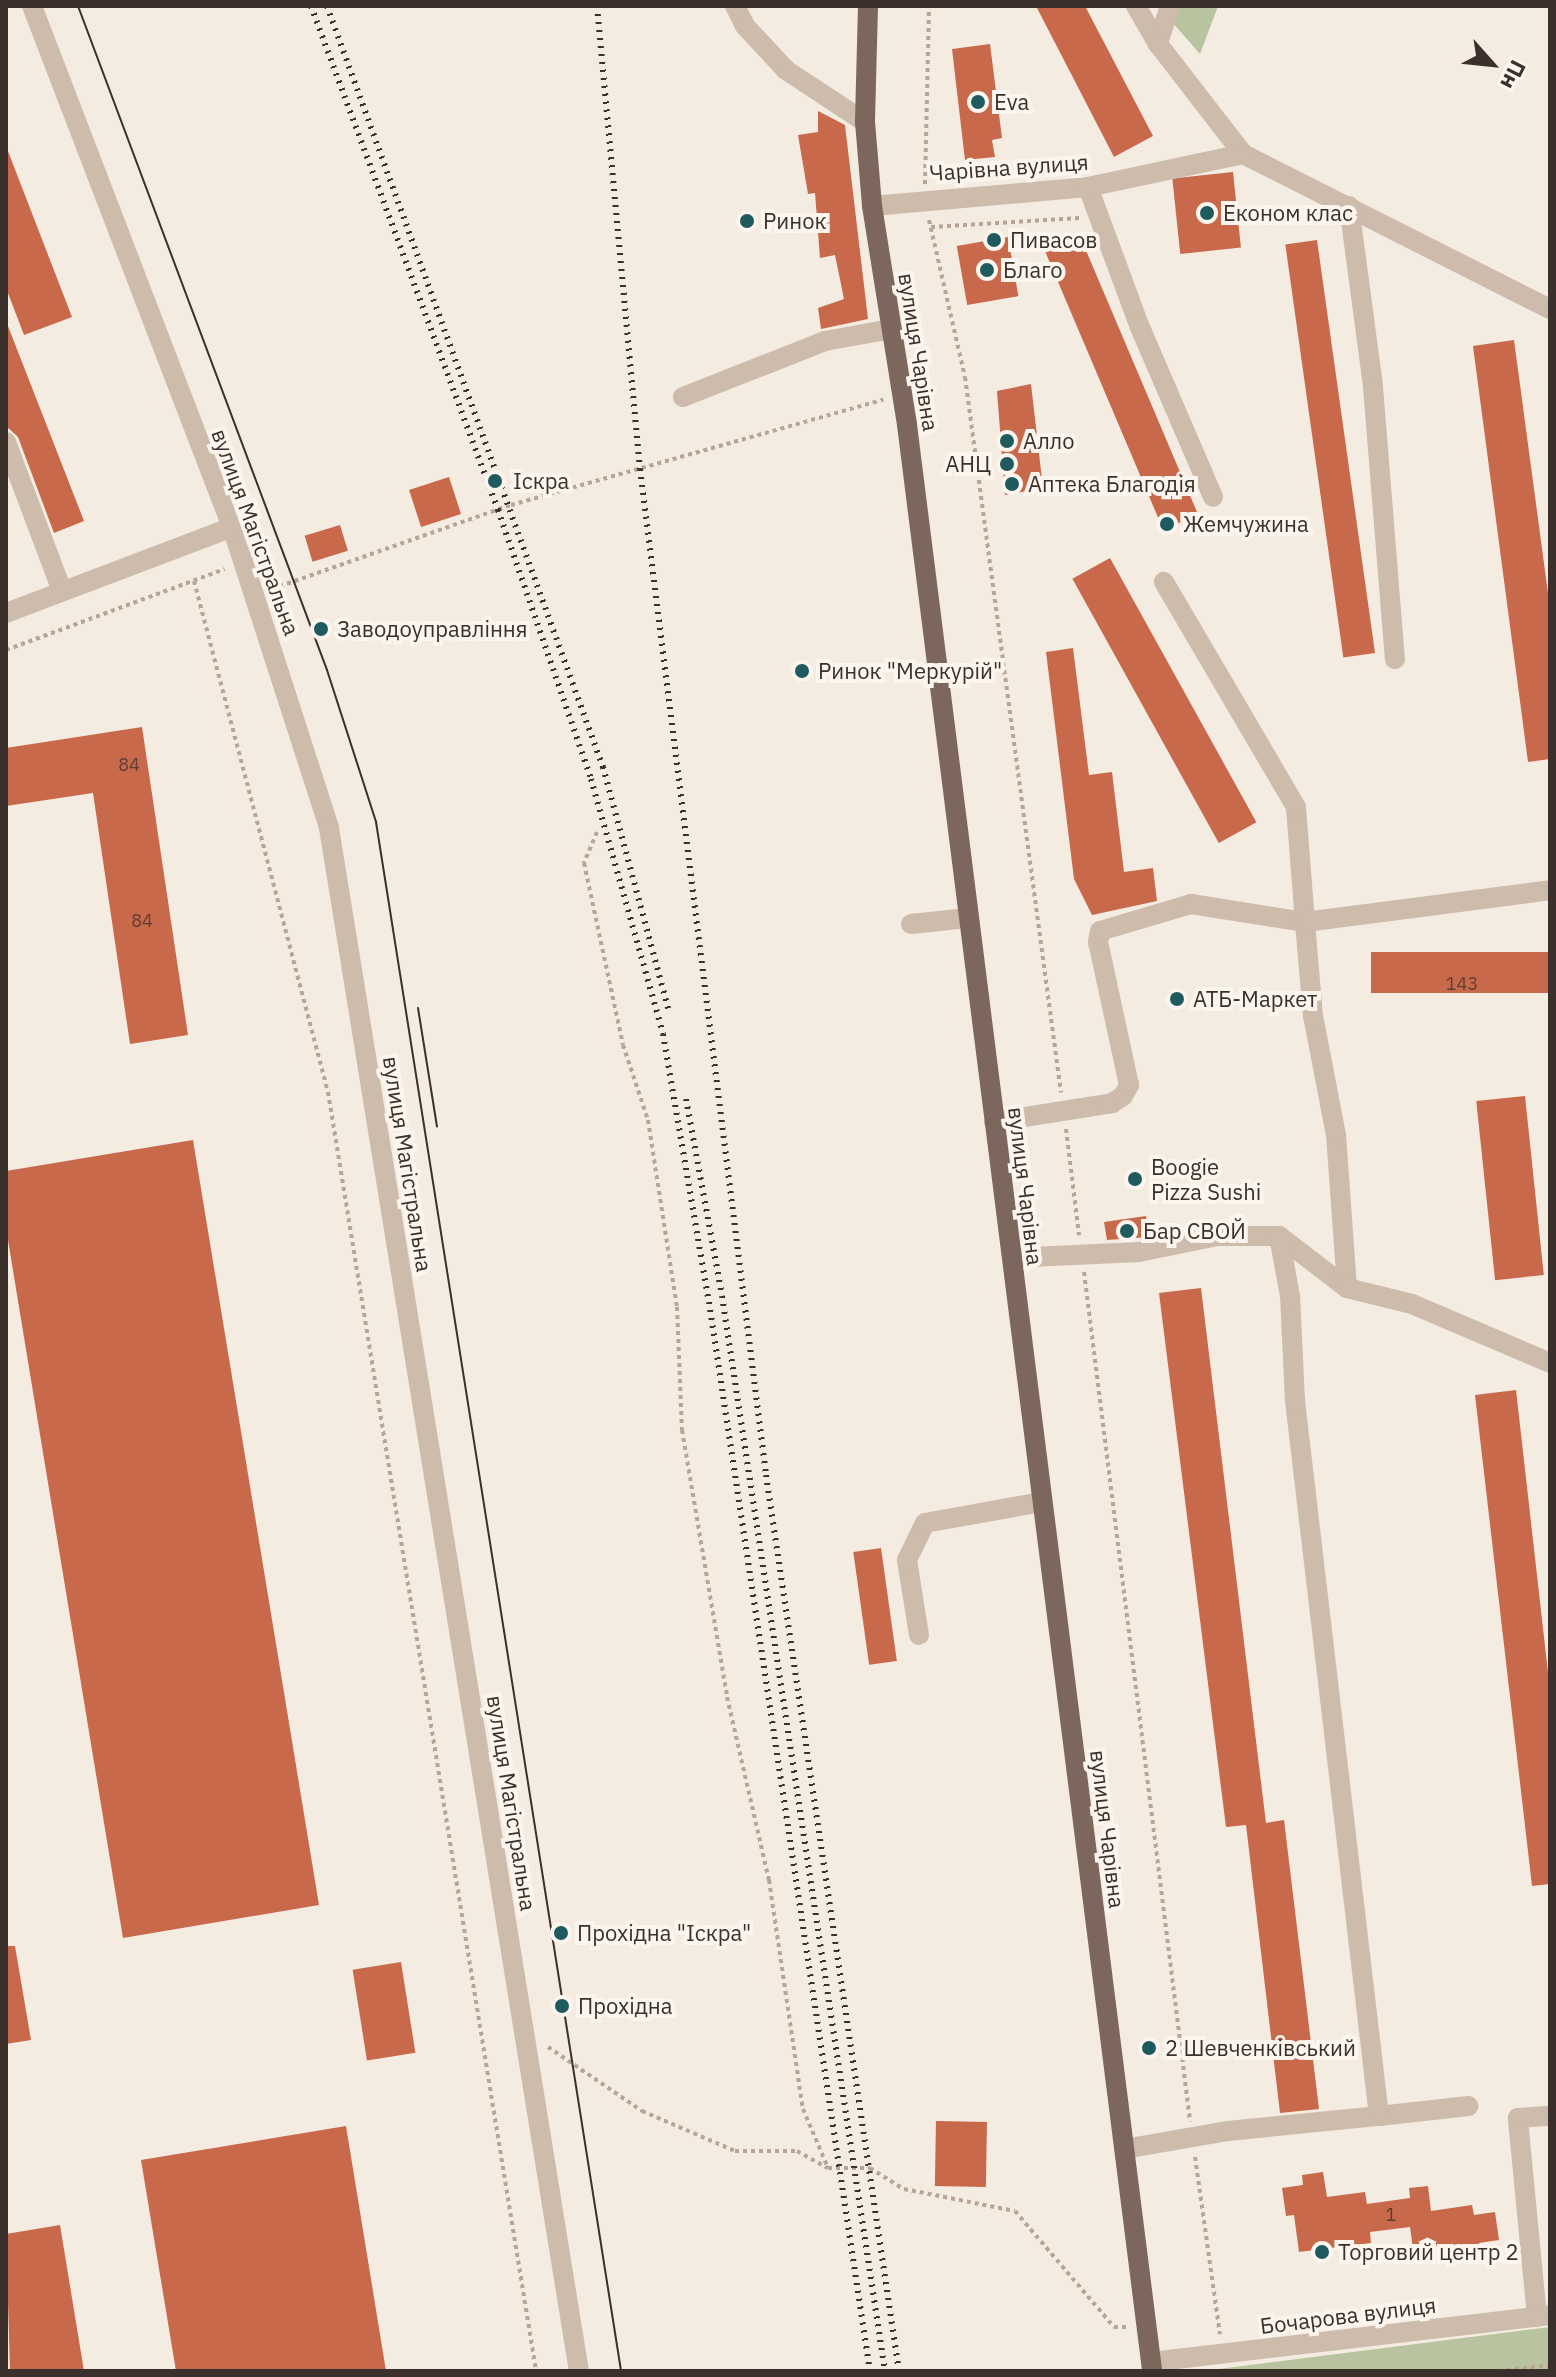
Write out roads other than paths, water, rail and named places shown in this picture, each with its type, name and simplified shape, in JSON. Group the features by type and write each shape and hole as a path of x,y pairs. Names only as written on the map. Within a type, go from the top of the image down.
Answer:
{"main road":[{"name":"вулиця Чарівна","path":"868,6 865,122 872,206 902,395 1152,2366"}],"street":[{"name":"вулиця Магістральна","path":"32,6 232,527 329,828 579,2371"},
{"path":"735,6 745,26 786,70 865,122"},
{"path":"745,26 754,6"},
{"path":"1136,6 1158,44 1243,154 1550,309"},
{"path":"1158,44 1170,6"},
{"name":"Чарівна вулиця","path":"872,206 925,198 1088,187 1243,154"},
{"path":"1088,187 1213,497"},
{"path":"1349,206 1373,387 1395,659"},
{"path":"683,397 825,341 892,329"},
{"path":"6,442 62,591"},
{"path":"6,613 232,527"},
{"path":"1164,582 1296,807 1313,1016 1336,1135 1347,1288"},
{"path":"994,1122 1112,1103 1129,1085 1098,942 1100,931 1191,904 1305,922 1550,890"},
{"path":"911,924 968,918"},
{"path":"1012,1258 1139,1252 1217,1236 1279,1236 1347,1288 1412,1304 1550,1363"},
{"path":"1279,1236 1290,1296 1295,1401 1379,2116"},
{"path":"919,1635 907,1560 925,1523 1042,1502"},
{"path":"1124,2149 1192,2137 1468,2106"},
{"path":"1544,2316 1518,2118 1550,2116"},
{"name":"Бочарова вулиця","path":"1152,2366 1223,2354 1544,2316"}],"tram line":[{"path":"78,6 327,670 376,822 621,2371"},
{"path":"418,1008 437,1126"}],"railway":[{"path":"311,6 498,510 591,779 663,1034 709,1302 870,2371"},
{"path":"327,6 603,767 668,1008"},
{"path":"597,6 640,469 766,1475 899,2371"},
{"path":"686,1099 722,1296 885,2371"}],"place":[{"name":"Eva","path":"978,102"},
{"name":"Економ клас","path":"1207,213"},
{"name":"Ринок","path":"747,221"},
{"name":"Пивасов","path":"994,240"},
{"name":"Благо","path":"987,270"},
{"name":"Алло","path":"1007,441"},
{"name":"АНЦ","path":"1007,464"},
{"name":"Іскра","path":"495,481"},
{"name":"Аптека Благодія","path":"1012,484"},
{"name":"Жемчужина","path":"1167,524"},
{"name":"Заводоуправління","path":"321,629"},
{"name":"Ринок \"Меркурій\"","path":"802,671"},
{"name":"АТБ-Маркет","path":"1177,999"},
{"name":"Boogie Pizza Sushi","path":"1135,1179"},
{"name":"Бар СВОЙ","path":"1127,1231"},
{"name":"Прохідна \"Іскра\"","path":"561,1933"},
{"name":"Прохідна","path":"562,2006"},
{"name":"2 Шевченківський","path":"1149,2048"},
{"name":"Торговий центр 2","path":"1322,2252"}]}
